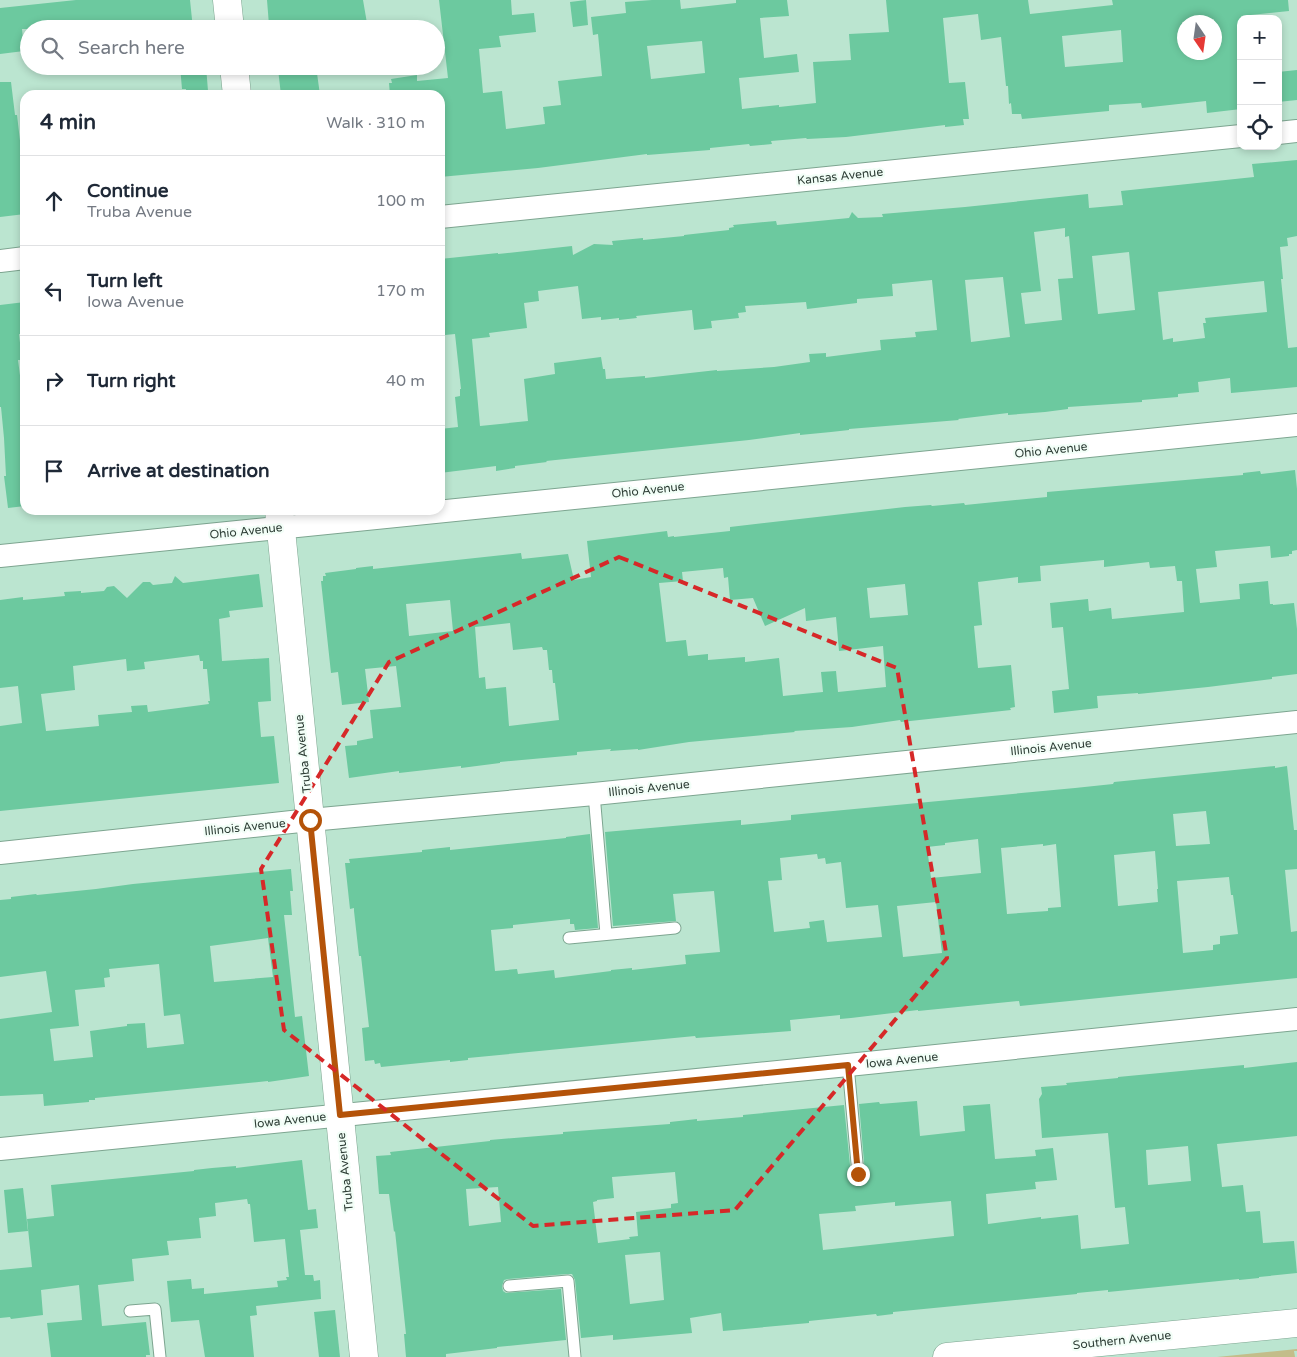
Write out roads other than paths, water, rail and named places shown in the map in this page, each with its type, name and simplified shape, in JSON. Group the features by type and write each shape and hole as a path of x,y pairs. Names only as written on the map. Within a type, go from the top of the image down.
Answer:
{"street":[{"path":"227,0 229,20"},
{"path":"235,75 236,90"},
{"path":"1282,133 1297,131"},
{"name":"Kansas Avenue","path":"445,216 1237,136"},
{"path":"0,261 20,259"},
{"name":"Ohio Avenue","path":"445,504 1297,425"},
{"name":"Ohio Avenue","path":"0,556 323,515"},
{"name":"Truba Avenue","path":"280,519 364,1357"},
{"name":"Illinois Avenue","path":"0,853 310,820 594,794 1297,722"},
{"name":"Iowa Avenue","path":"0,1149 1297,1019"},
{"name":"Southern Avenue","path":"947,1357 1297,1323"}],"lane":[{"path":"594,794 606,934"},
{"path":"569,938 676,928"},
{"path":"848,1065 858,1174"},
{"path":"509,1286 568,1280 575,1357"},
{"path":"130,1311 155,1309 160,1357"}]}
